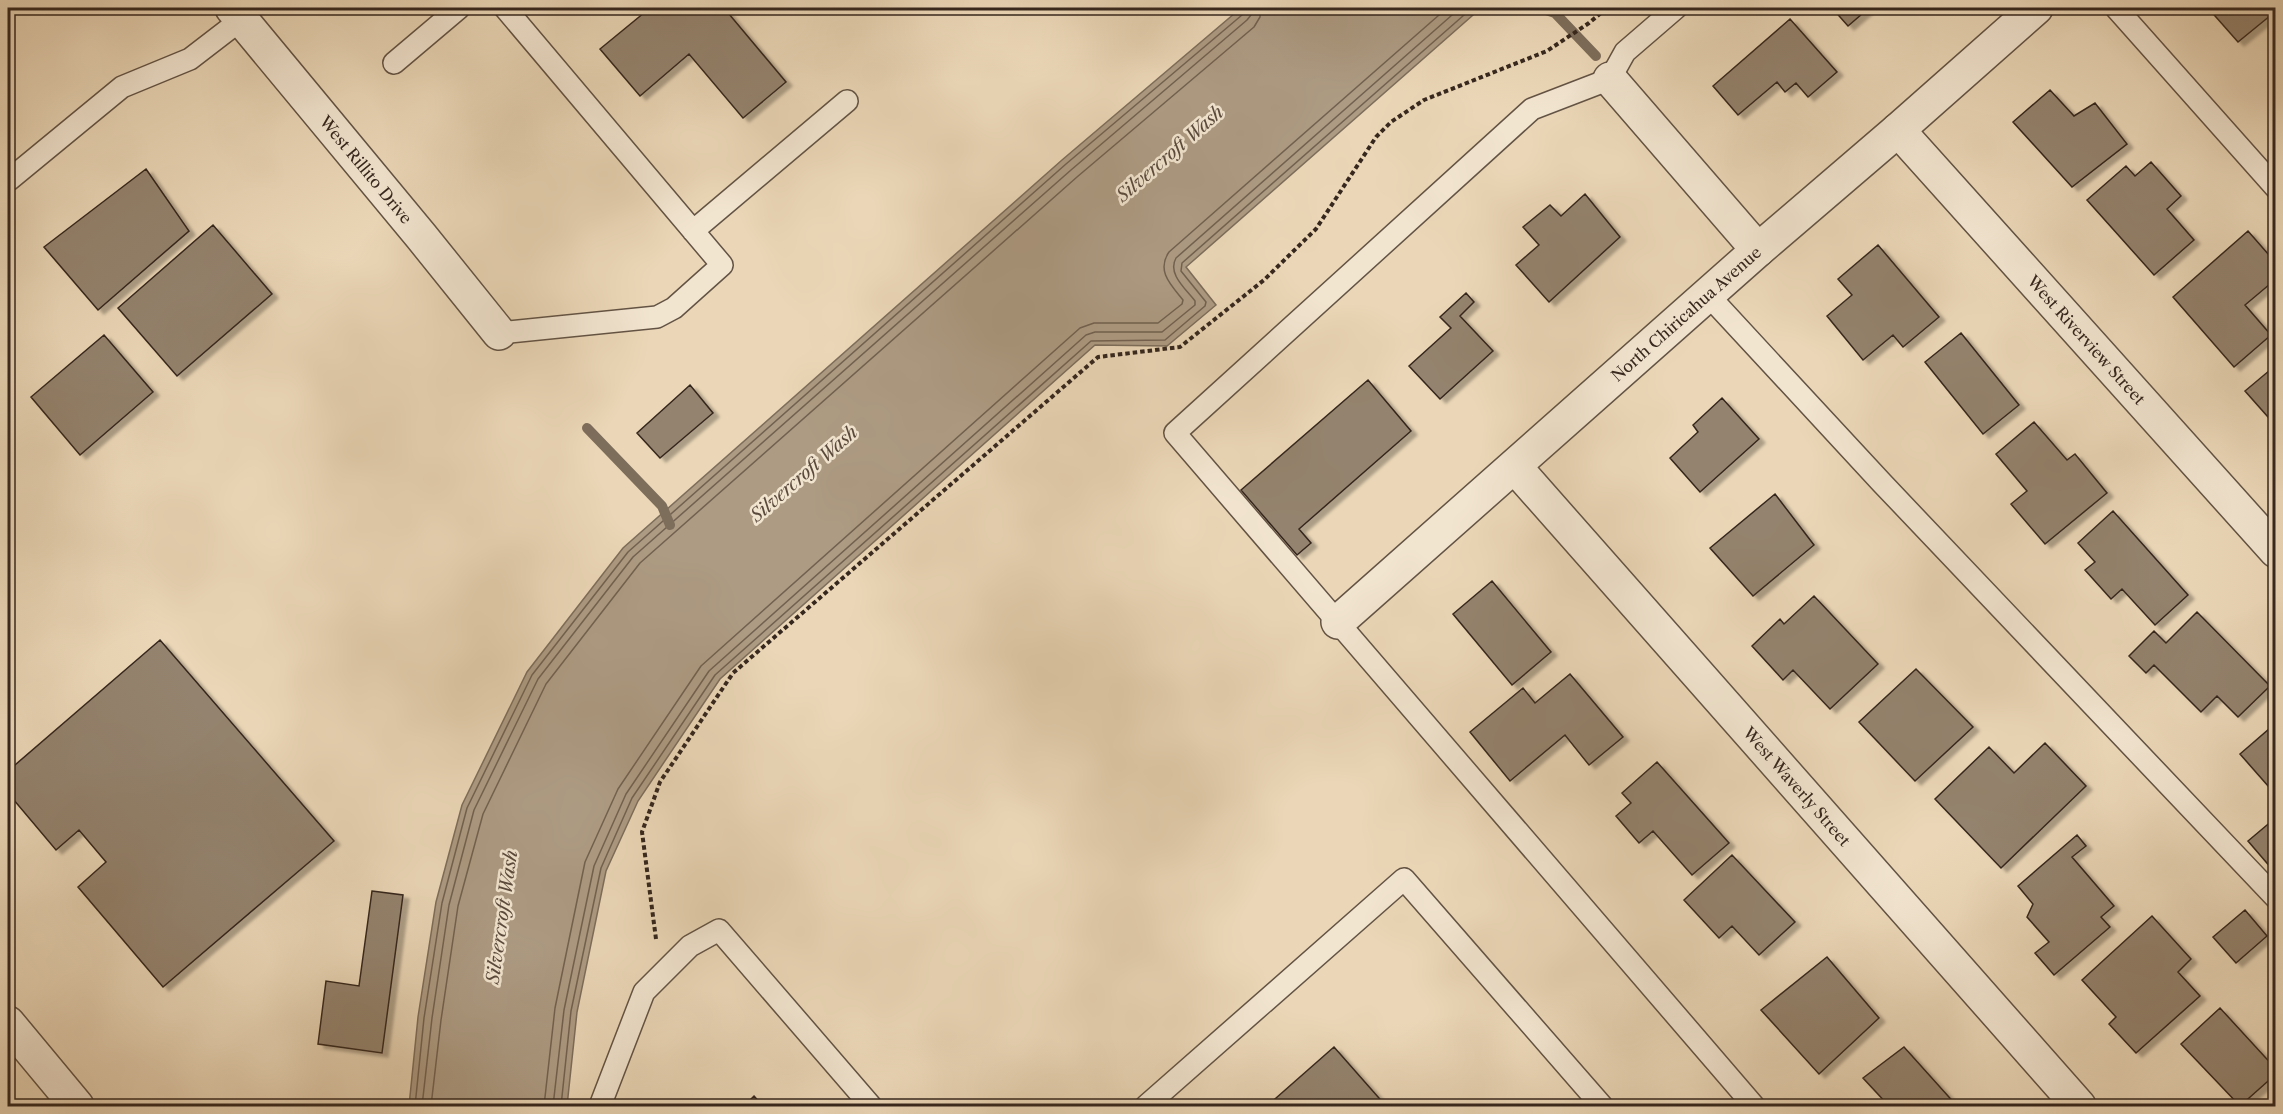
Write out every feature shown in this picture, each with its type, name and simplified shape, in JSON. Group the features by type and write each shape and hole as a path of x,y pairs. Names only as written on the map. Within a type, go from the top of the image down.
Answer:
{"street":[{"name":"North Chiricahua Avenue","path":"1338,622 1758,250 2036,8"},
{"name":"West Rillito Drive","path":"237,13 499,333"},
{"path":"1610,79 1758,250"},
{"name":"West Riverview Street","path":"1898,130 2276,551"},
{"name":"West Waverly Street","path":"1515,466 2079,1107"},
{"path":"8,1023 77,1107"}],"lane":[{"path":"394,63 459,8"},
{"path":"499,333 657,317 674,308 722,265 505,8"},
{"path":"1676,8 1625,52 1610,79 1532,109 1175,433 1754,1107"},
{"path":"2116,8 2276,188"},
{"path":"9,180 122,87 190,60 237,13"},
{"path":"693,231 847,101"},
{"path":"1708,295 1882,483 2276,898"},
{"path":"1146,1107 1404,879 1602,1107"},
{"path":"600,1107 644,992 690,946 719,930 871,1107"}],"path":[{"path":"660,976 642,832 660,782 733,673 1098,357 1180,347 1264,280 1316,229 1376,137 1391,122 1424,100 1547,51 1607,8"}],"water":[{"name":"Silvercroft Wash","path":"1241,8 1481,8 1186,267 1216,305 1167,346 1095,345 720,679 638,801 606,871 577,1012 567,1106 409,1106 418,1017 436,902 462,805 527,672 623,548 1062,160"}],"building":[{"path":"650,8 724,8 786,82 743,118 689,54 640,96 600,49"},
{"path":"1832,8 1869,8 1848,26"},
{"path":"2208,8 2276,8 2276,11 2238,42"},
{"path":"1790,19 1837,72 1808,97 1796,83 1785,92 1777,82 1738,115 1713,86"},
{"path":"2050,90 2074,116 2095,103 2127,144 2072,187 2013,122"},
{"path":"2151,162 2181,196 2167,209 2194,240 2154,275 2087,200 2126,166 2135,176"},
{"path":"146,169 189,231 98,310 44,247"},
{"path":"1585,194 1620,237 1549,302 1516,265 1539,245 1523,227 1550,205 1561,216"},
{"path":"213,225 272,294 177,376 118,308"},
{"path":"2248,231 2276,263 2276,279 2245,305 2271,335 2234,367 2173,297"},
{"path":"1878,245 1939,317 1903,347 1893,335 1863,360 1827,316 1852,295 1838,279"},
{"path":"1466,293 1474,302 1460,316 1493,351 1440,399 1409,366 1451,328 1440,317"},
{"path":"1961,333 2019,405 1983,434 1925,362"},
{"path":"104,335 153,392 80,455 31,397"},
{"path":"2276,365 2276,426 2245,391"},
{"path":"1368,380 1411,431 1299,529 1311,543 1297,555 1241,490"},
{"path":"690,385 713,413 660,458 637,433"},
{"path":"1722,398 1759,439 1700,492 1670,458 1698,432 1693,425"},
{"path":"2034,422 2067,460 2075,454 2107,493 2045,544 2011,504 2027,491 1996,454"},
{"path":"1775,494 1814,545 1753,596 1710,548"},
{"path":"2113,511 2188,595 2155,625 2122,589 2111,599 2085,570 2095,562 2078,543"},
{"path":"1492,581 1551,652 1512,685 1453,614"},
{"path":"1814,596 1878,664 1830,709 1793,670 1783,680 1752,646 1780,619 1784,624"},
{"path":"2197,612 2270,686 2238,717 2217,696 2201,712 2154,665 2146,673 2129,656 2154,631 2166,643"},
{"path":"160,640 334,841 163,987 78,887 106,862 79,830 56,850 8,793 8,771"},
{"path":"1916,669 1973,727 1915,781 1859,722"},
{"path":"1570,674 1623,737 1589,765 1565,735 1510,781 1470,732 1523,688 1535,703"},
{"path":"2276,723 2276,795 2240,754"},
{"path":"2045,743 2086,786 2001,868 1935,799 1989,747 2014,773"},
{"path":"1657,762 1729,843 1692,875 1653,831 1639,843 1616,816 1631,803 1622,793"},
{"path":"2273,820 2276,823 2276,866 2272,869 2248,841"},
{"path":"2077,835 2086,846 2072,857 2114,906 2101,917 2110,927 2054,975 2035,953 2049,942 2027,917 2033,904 2018,886"},
{"path":"1732,855 1795,922 1759,955 1732,926 1719,938 1684,900"},
{"path":"372,891 403,895 382,1053 318,1044 326,981 359,986"},
{"path":"2245,910 2267,936 2236,963 2213,937"},
{"path":"2152,916 2191,959 2178,972 2200,996 2136,1053 2109,1024 2116,1017 2082,980"},
{"path":"1827,957 1879,1018 1819,1074 1761,1010"},
{"path":"2220,1008 2276,1069 2276,1074 2240,1106 2181,1044"},
{"path":"1334,1047 1386,1106 1267,1106"},
{"path":"1904,1047 1957,1106 1889,1106 1863,1078"},
{"path":"754,1096 763,1106 744,1106"}],"waterway":[{"path":"1540,8 1555,13 1596,56"},
{"path":"587,428 662,506 670,525"}]}
